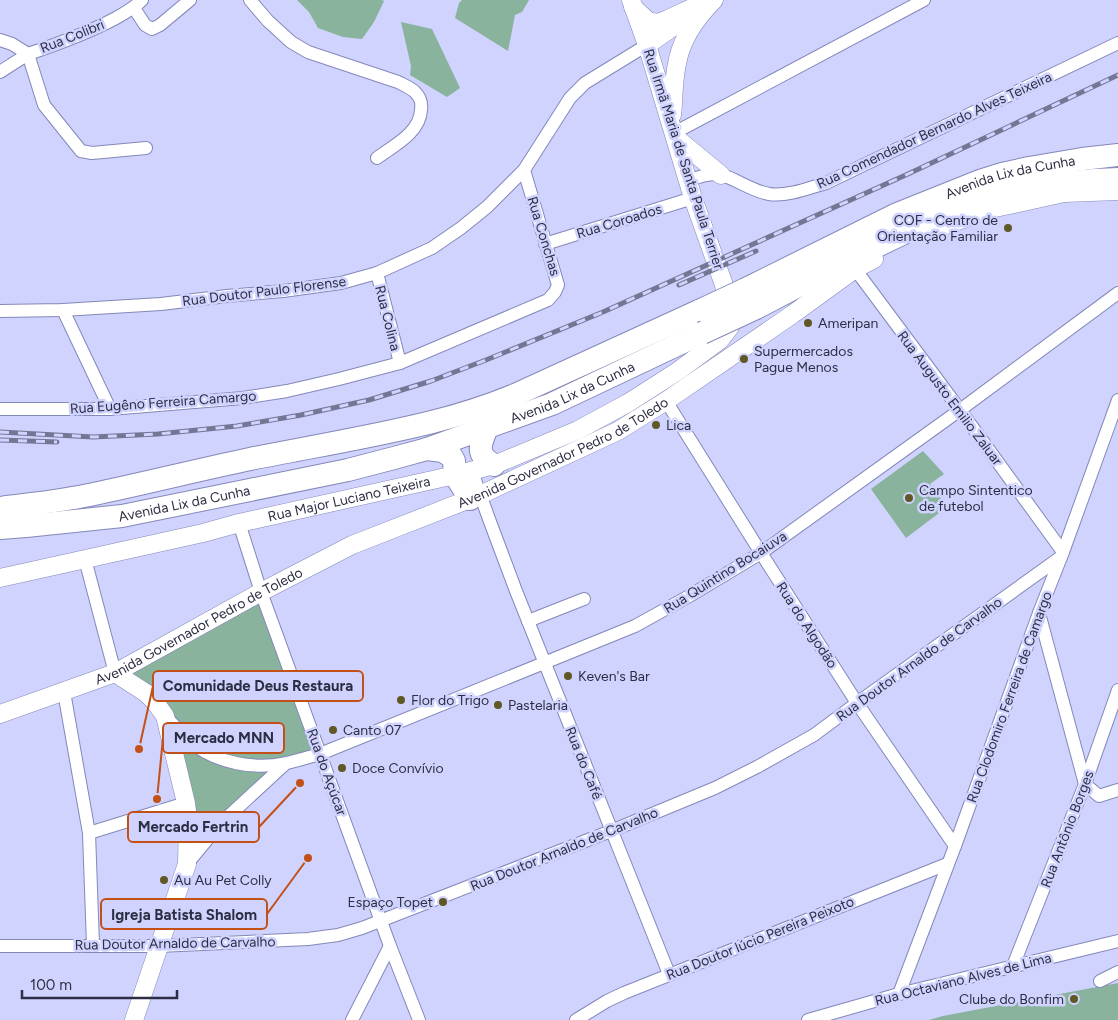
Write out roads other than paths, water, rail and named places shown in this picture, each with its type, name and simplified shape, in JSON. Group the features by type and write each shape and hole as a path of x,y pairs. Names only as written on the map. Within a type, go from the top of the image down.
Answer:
{"highway":[{"name":"Avenida Lix da Cunha","path":"0,528 132,514 348,470 427,449 552,404 702,334 752,298 895,215 1002,174 1082,159 1118,155"},
{"name":"Avenida Lix da Cunha","path":"0,508 93,495 171,476 390,432 455,416 515,395 701,310 752,298 872,248 957,209 983,200 1040,186 1095,179 1118,179"},
{"path":"957,209 1064,193"},
{"path":"898,245 937,217"},
{"path":"474,470 488,462 480,451 480,445 488,428"},
{"path":"427,449 448,453 454,461 474,470"},
{"path":"474,470 475,497"}],"main road":[{"path":"632,4 648,21 658,23 712,0"},
{"path":"647,45 712,0"},
{"path":"712,0 689,30 681,46 676,65 673,131 721,175"},
{"name":"Rua Irmã Maria de Santa Paula Terrier","path":"632,4 647,45 693,198 724,285 731,320"},
{"name":"Avenida Governador Pedro de Toledo","path":"0,714 115,673 261,592 352,545 475,497 618,431 666,401 794,314 855,269 921,234 996,208 1064,193 1118,191"},
{"name":"Rua Major Luciano Teixeira","path":"0,578 474,470 578,430 628,403 678,371 720,340 730,328 731,320"},
{"name":"Rua Major Luciano Teixeira","path":"618,431 678,371"},
{"path":"115,673 146,693 165,716 188,819 187,864 134,1020"}],"street":[{"path":"138,4 145,25 152,28 160,26 190,0"},
{"path":"250,0 268,21 291,42 308,52 398,82 416,92 422,106 421,116 416,127 377,158"},
{"path":"673,131 924,0"},
{"name":"Rua Colibri","path":"0,40 12,44 28,54 87,32 138,4"},
{"name":"Rua Comendador Bernardo Alves Teixeira","path":"721,175 756,191 769,194 802,190 826,183 1118,43"},
{"name":"Rua Doutor Paulo Florense","path":"0,311 64,310 161,304 341,283 377,273 432,248 487,207 524,170 570,98 586,83 647,45"},
{"path":"0,72 28,54 44,105 80,151 92,153 146,148"},
{"name":"Rua Conchas","path":"524,170 558,285 548,300"},
{"path":"688,181 704,176 721,175"},
{"name":"Rua Coroados","path":"545,244 693,198"},
{"name":"Rua Augusto Emilio Zaluar","path":"855,269 960,410 1062,554"},
{"name":"Rua Colina","path":"377,273 400,363"},
{"name":"Rua Quintino Bocaiuva","path":"285,764 320,754 635,626 761,553 960,410 1118,293"},
{"name":"Rua Eugêno Ferreira Camargo","path":"0,409 110,409 243,398 313,385 400,363 548,300"},
{"path":"64,310 110,409"},
{"name":"Rua Clodomiro Ferreira de Camargo","path":"899,994 1118,400"},
{"name":"Rua do Algodão","path":"666,401 857,703 955,846"},
{"name":"Rua do Café","path":"475,497 528,622 669,974"},
{"name":"Rua do Açúcar","path":"239,523 261,592 390,946 420,1020"},
{"name":"Rua Doutor Arnaldo de Carvalho","path":"0,946 159,946 308,939 351,932 611,831 715,788 756,767 814,735 1062,554"},
{"path":"85,559 115,673"},
{"path":"528,622 584,599"},
{"path":"1039,613 1085,784 1099,796 1118,790"},
{"name":"Rua Antônio Borges","path":"1013,966 1085,784 1118,690"},
{"path":"64,692 89,833 93,945"},
{"path":"165,716 191,743 216,758 250,765 285,764"},
{"path":"187,864 220,824 285,764"},
{"path":"89,833 186,804"},
{"name":"Rua Doutor lúcio Pereira Peixoto","path":"576,1020 615,997 669,974 947,864"},
{"name":"Rua Octaviano Alves de Lima","path":"808,1020 899,994 1118,941"},
{"path":"352,1020 390,946"},
{"path":"1100,981 1118,972"}],"railway":[{"path":"0,432 93,437 158,434 237,426 301,415 369,400 431,381 603,312 908,174 1118,75"},
{"path":"679,285 756,251"},
{"path":"0,440 57,442"}],"place":[{"name":"COF - Centro de Orientação Familiar","path":"1008,228"},
{"name":"Ameripan","path":"808,323"},
{"name":"Supermercados Pague Menos","path":"744,359"},
{"name":"Lica","path":"656,425"},
{"name":"Campo Sintentico de futebol","path":"909,498"},
{"name":"Keven's Bar","path":"568,676"},
{"name":"Flor do Trigo","path":"401,700"},
{"name":"Pastelaria","path":"498,705"},
{"name":"Canto 07","path":"333,730"},
{"name":"Comunidade Deus Restaura","path":"139,749"},
{"name":"Doce Convívio","path":"342,768"},
{"name":"Mercado Fertrin","path":"300,783"},
{"name":"Mercado MNN","path":"157,799"},
{"name":"Igreja Batista Shalom","path":"308,858"},
{"name":"Au Au Pet Colly","path":"164,880"},
{"name":"Espaço Topet","path":"443,902"},
{"name":"Clube do Bonfim","path":"1074,999"}]}
